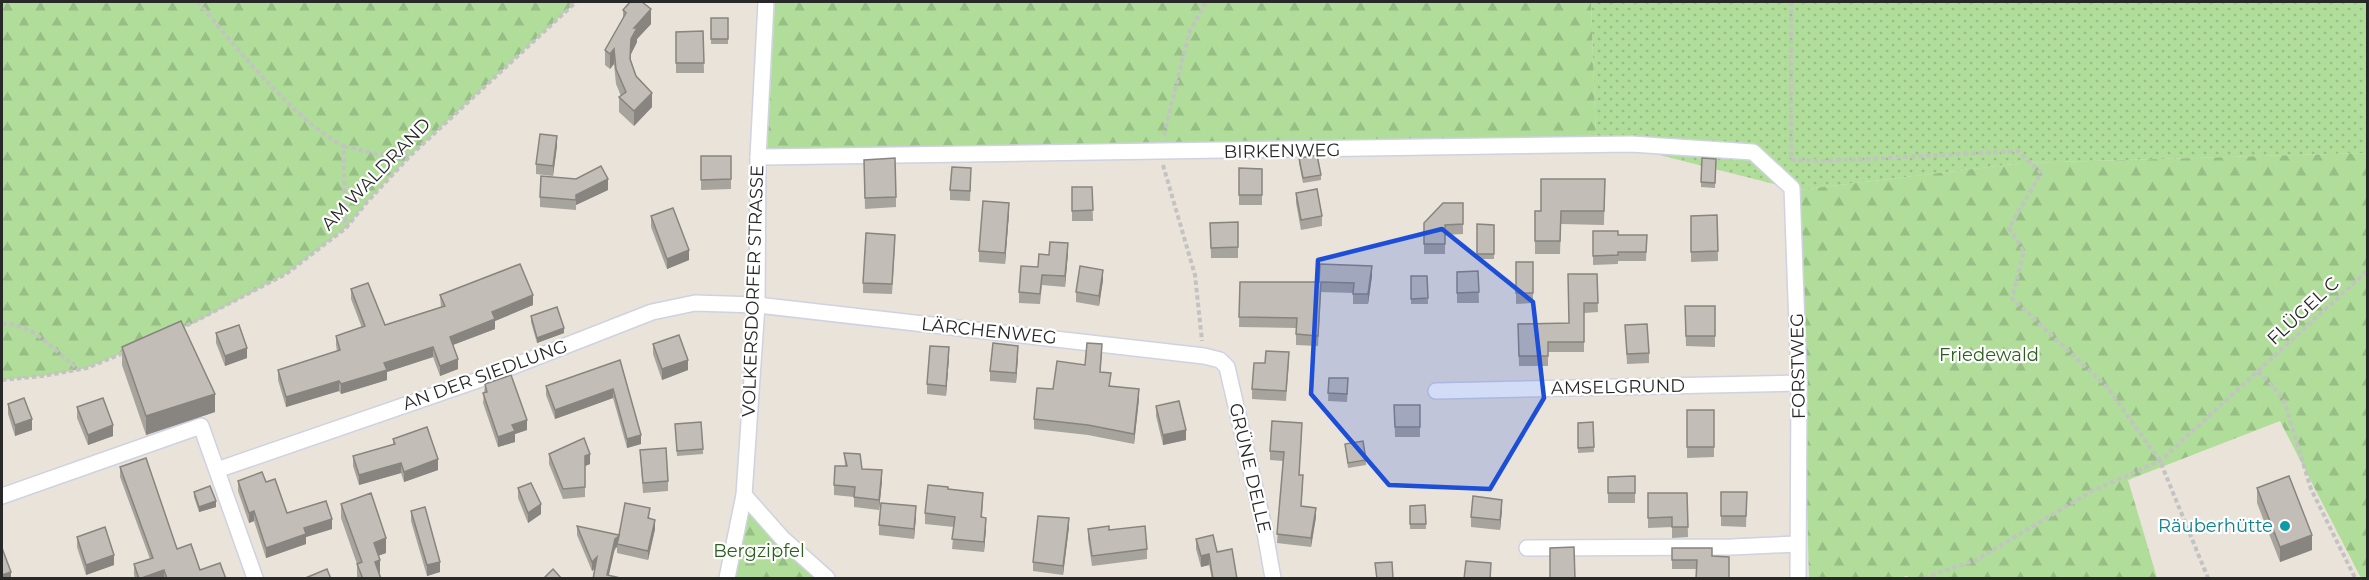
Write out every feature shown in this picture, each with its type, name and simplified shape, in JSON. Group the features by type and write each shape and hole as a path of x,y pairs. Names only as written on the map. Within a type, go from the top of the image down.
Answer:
{"street":[{"name":"VOLKERSDORFER STRASSE","path":"727,579 744,495 757,305 758,157 766,2"},
{"name":"BIRKENWEG","path":"758,157 1159,153 1631,144 1753,152 1792,188"},
{"name":"FORSTWEG","path":"1792,188 1799,383 1798,579"},
{"name":"AN DER SIEDLUNG","path":"217,470 478,380 652,312 694,303 757,305"},
{"name":"LÄRCHENWEG","path":"757,305 1204,356 1220,360"},
{"name":"GRÜNE DELLE","path":"1220,360 1227,367 1264,527 1273,579"},
{"name":"AMSELGRUND","path":"1436,391 1799,383"},
{"path":"2,496 201,426 255,579"},
{"path":"744,495 782,538 827,579"},
{"path":"1527,548 1797,544"}],"path":[{"path":"198,2 245,57 287,101 328,137 343,146 376,154 411,155"},
{"name":"AM WALDRAND","path":"175,331 286,274 346,228 411,155 576,2"},
{"path":"1204,356 1195,275 1159,153 1190,33 1206,2"},
{"path":"1791,2 1792,188"},
{"path":"343,146 346,228"},
{"path":"1791,159 1826,160 2018,151 2041,173 2009,228 2024,252 2012,298 2107,387 2160,461 2208,579"},
{"name":"FLÜGEL C","path":"1924,579 1976,560 2092,491 2160,461 2367,270"},
{"path":"2,324 15,324 28,329 78,370"},
{"path":"2,380 78,370 127,352"},
{"path":"2258,372 2284,401 2311,489 2355,579"}],"highlighted area":[{"path":"1442,229 1533,302 1544,398 1490,489 1389,485 1311,394 1318,260"}],"green space":[{"path":"2,2 576,2 411,155 346,228 286,274 194,323 87,368 2,380"},
{"path":"775,2 1591,2 1596,139 767,154"},
{"path":"1591,2 2367,2 2367,153 2022,163 1798,190 1596,139"},
{"name":"Friedewald","path":"2367,153 2367,578 2361,578 2280,421 2128,480 2157,578 1909,578 1907,576 1898,578 1809,578 1798,190 2022,163"},
{"name":"Bergzipfel","path":"744,495 827,578 727,578"}],"building":[{"path":"630,2 642,2 651,9 634,28 637,28 631,39 630,59 636,76 652,93 634,111 619,97 626,92 616,69 614,49 610,54 605,50 626,13 623,10"},
{"path":"711,18 728,18 728,39 711,39"},
{"path":"703,31 704,63 676,63 676,32"},
{"path":"540,134 557,136 553,166 536,164"},
{"path":"1317,155 1321,175 1303,178 1299,158"},
{"path":"701,156 731,156 731,179 701,180"},
{"path":"895,158 896,197 865,198 864,160"},
{"path":"1702,158 1716,159 1715,183 1701,182"},
{"path":"601,166 608,179 576,195 576,200 540,197 541,176 576,179"},
{"path":"952,167 971,168 970,191 950,190"},
{"path":"1239,168 1262,169 1262,195 1239,195"},
{"path":"1541,179 1605,179 1604,211 1561,211 1560,241 1535,241 1535,211 1541,211"},
{"path":"1072,187 1092,187 1093,210 1072,211"},
{"path":"1317,189 1322,216 1301,220 1296,193"},
{"path":"983,201 1009,203 1005,253 979,251"},
{"path":"1443,203 1463,203 1463,224 1445,225 1445,244 1424,244 1424,223"},
{"path":"673,208 689,250 667,259 651,216"},
{"path":"1717,215 1718,251 1691,252 1691,216"},
{"path":"1238,222 1238,247 1211,248 1210,223"},
{"path":"1477,224 1494,225 1494,254 1477,254"},
{"path":"1593,231 1618,231 1618,235 1647,235 1646,252 1618,252 1618,255 1593,256"},
{"path":"866,233 895,235 892,284 863,283"},
{"path":"1050,242 1068,243 1065,276 1042,275 1040,294 1019,292 1021,266 1038,267 1039,254 1049,255"},
{"path":"1516,262 1533,262 1533,293 1516,293"},
{"path":"520,264 533,295 492,312 495,319 450,337 458,359 440,366 433,347 384,363 387,370 286,397 278,370 340,350 336,336 365,326 351,289 368,283 385,325 445,306 440,295"},
{"path":"1320,264 1372,266 1368,294 1353,294 1354,283 1321,282 1318,336 1296,334 1297,318 1239,317 1240,282 1319,282"},
{"path":"1080,266 1103,270 1099,296 1076,292"},
{"path":"1478,271 1479,292 1457,293 1457,272"},
{"path":"1568,274 1597,274 1598,303 1584,303 1584,342 1548,342 1548,356 1519,356 1518,324 1569,323"},
{"path":"1411,276 1427,276 1428,298 1411,299"},
{"path":"1685,306 1715,306 1715,336 1686,336"},
{"path":"557,307 564,328 537,338 531,316"},
{"path":"181,321 215,394 146,416 122,347"},
{"path":"1647,324 1649,353 1627,354 1625,325"},
{"path":"239,325 247,348 225,356 216,333"},
{"path":"679,335 688,360 662,369 653,344"},
{"path":"993,343 1018,346 1016,373 990,371"},
{"path":"1087,343 1102,344 1100,372 1111,373 1109,386 1139,389 1134,434 1088,425 1034,419 1037,388 1053,389 1057,361 1085,365"},
{"path":"930,346 949,347 946,386 927,384"},
{"path":"1266,351 1289,352 1286,391 1252,389 1254,363 1265,363"},
{"path":"620,360 641,435 627,439 613,389 555,410 546,386"},
{"path":"511,375 527,420 512,425 515,431 498,437 483,393 487,392 485,384"},
{"path":"1329,378 1348,378 1347,394 1328,393"},
{"path":"24,398 32,419 15,425 8,404"},
{"path":"103,398 113,425 88,435 77,407"},
{"path":"1179,401 1186,430 1163,435 1156,406"},
{"path":"1394,405 1420,405 1420,427 1395,427"},
{"path":"1687,410 1714,410 1714,447 1687,447"},
{"path":"1272,421 1302,423 1299,475 1303,475 1301,506 1316,508 1311,538 1277,534 1284,452 1270,451"},
{"path":"701,422 703,449 677,451 675,424"},
{"path":"1593,422 1594,447 1578,448 1578,423"},
{"path":"427,427 438,459 404,472 401,463 359,475 353,456 395,444 393,439"},
{"path":"584,438 590,454 585,456 585,487 563,489 549,454"},
{"path":"1363,441 1366,460 1348,463 1345,444"},
{"path":"666,448 668,481 643,483 640,450"},
{"path":"844,453 860,454 862,469 882,470 879,500 854,497 855,487 834,485 835,466 847,466"},
{"path":"146,458 177,549 191,544 200,570 220,563 226,579 167,579 164,570 139,579 134,564 153,558 120,467"},
{"path":"262,472 266,482 275,479 287,513 326,501 332,519 304,528 306,534 266,548 254,511 249,513 238,481"},
{"path":"1635,476 1635,493 1608,493 1608,477"},
{"name":"Räuberhütte","path":"2289,476 2312,535 2280,547 2257,488"},
{"path":"531,483 541,504 528,513 518,488"},
{"path":"928,485 983,493 981,517 986,518 984,542 952,539 955,517 925,513"},
{"path":"210,486 216,501 199,507 194,492"},
{"path":"1721,492 1747,492 1746,516 1721,516"},
{"path":"371,493 386,538 374,543 380,560 375,562 381,579 363,579 357,564 362,562 341,504"},
{"path":"1648,493 1687,493 1688,527 1672,527 1672,517 1648,518"},
{"path":"1473,496 1502,500 1500,520 1471,517"},
{"path":"625,503 650,508 648,518 655,520 648,551 617,544 619,536 615,539 607,575 625,579 593,579 597,557 592,562 577,526 619,535"},
{"path":"881,503 916,506 914,529 879,525"},
{"path":"1425,505 1426,524 1410,524 1410,506"},
{"path":"425,507 440,562 427,565 411,511"},
{"path":"1038,516 1069,518 1063,566 1033,562"},
{"path":"1109,526 1109,530 1145,526 1147,549 1092,556 1088,529"},
{"path":"105,527 114,555 86,565 77,537"},
{"path":"1213,535 1217,552 1232,549 1237,579 1213,579 1209,554 1201,556 1196,539"},
{"path":"1574,547 1575,579 1550,579 1550,548"},
{"path":"2,548 11,572 2,575"},
{"path":"1672,548 1712,548 1712,556 1729,557 1729,579 1696,579 1697,560 1672,560"},
{"path":"1466,561 1491,563 1490,579 1464,579"},
{"path":"1392,562 1393,579 1377,579 1375,563"},
{"path":"327,569 331,579 303,579"},
{"path":"553,569 562,579 543,579"}],"place":[{"name":"Räuberhütte","path":"2285,526"}]}
